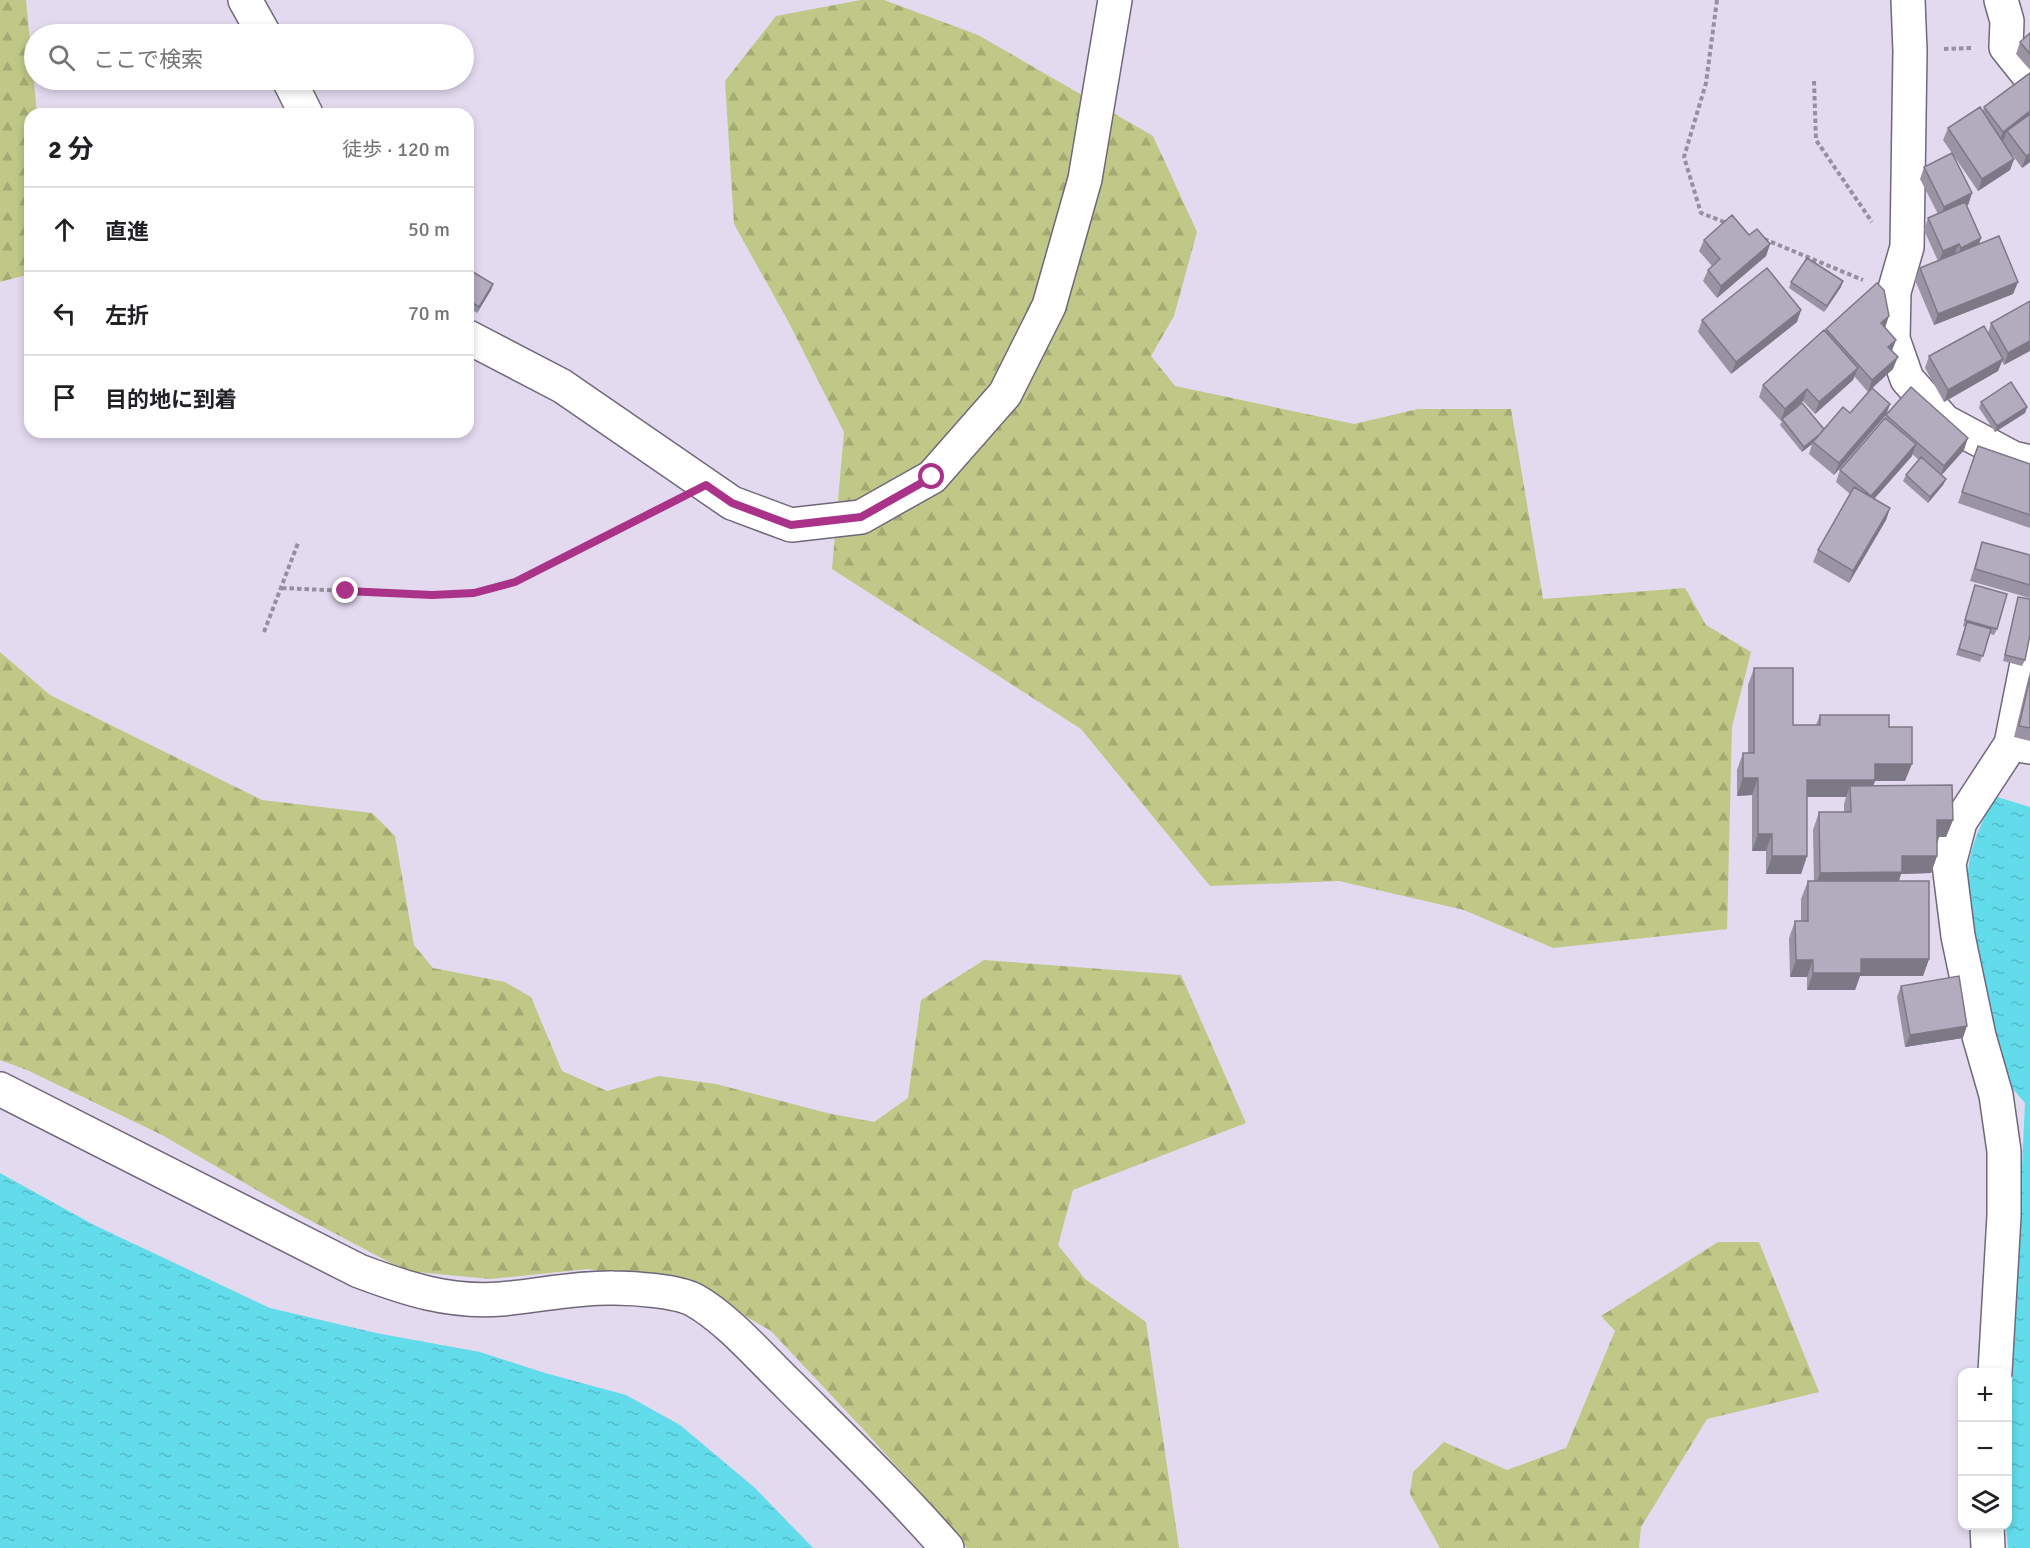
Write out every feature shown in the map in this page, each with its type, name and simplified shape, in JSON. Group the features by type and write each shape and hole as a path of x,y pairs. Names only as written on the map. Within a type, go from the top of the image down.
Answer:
{"street":[{"path":"245,0 258,24"},
{"path":"474,340 562,386 732,503 791,525 861,517 932,477 1005,394 1049,306 1085,178 1115,0"},
{"path":"1908,0 1910,51 1907,247 1894,292 1893,339 1907,378 1944,421 2013,458 2030,462"},
{"path":"2001,0 2007,21 2006,47 2030,77"},
{"path":"294,90 303,108"},
{"path":"1995,1368 2004,1216 2004,1151 1996,1095 1979,1036 1958,936 1949,864 1960,822 2021,746 2030,648"},
{"path":"0,1089 359,1271 400,1286 427,1294 467,1300 612,1288 655,1290 693,1300 729,1326 901,1496 947,1548"},
{"path":"1987,1530 1988,1548"}],"path":[{"path":"1717,0 1706,83 1684,157 1701,213 1733,226"},
{"path":"1910,51 2006,47"},
{"path":"1814,81 1816,140 1874,226 1907,247"},
{"path":"1755,235 1894,292"},
{"path":"282,588 432,595 474,593 515,582 706,485"},
{"path":"264,632 298,543"}],"green space":[{"path":"0,0 26,0 28,24 24,24 24,90 35,90 36,108 24,108 24,276 0,282"},
{"path":"861,0 884,0 978,35 1153,136 1197,232 1174,316 1151,356 1175,386 1354,424 1418,409 1511,409 1543,599 1685,588 1706,625 1751,652 1732,727 1727,929 1553,948 1464,910 1339,881 1210,886 1081,729 832,569 844,432 788,321 734,224 725,81 776,16"},
{"path":"0,652 50,695 262,800 372,813 395,836 414,945 433,968 505,982 531,997 562,1071 607,1091 659,1076 716,1084 827,1113 874,1122 908,1098 921,1000 984,960 1181,975 1246,1123 1073,1190 1058,1245 1085,1279 1146,1322 1179,1548 967,1548 955,1531 862,1428 771,1331 687,1282 588,1269 490,1279 406,1271 298,1214 162,1135 27,1070 0,1060"},
{"path":"1718,1242 1759,1242 1819,1392 1707,1419 1641,1527 1639,1548 1440,1548 1410,1494 1413,1472 1444,1442 1507,1470 1566,1448 1615,1331 1601,1316"}],"water":[{"path":"1994,796 2030,807 2030,1548 2008,1548 2006,1530 2012,1530 2012,1383 2025,1103 2013,1089 2007,1073 1981,979 1968,881 1970,859 1980,827"},
{"path":"0,1173 94,1225 270,1308 376,1333 480,1352 626,1395 680,1425 755,1488 813,1548 0,1548"}],"building":[{"path":"2030,33 2030,54 2020,42"},
{"path":"2030,73 2030,111 2003,132 1984,107"},
{"path":"1980,107 2014,159 1982,179 1948,128"},
{"path":"2030,114 2030,154 2026,156 2007,131"},
{"path":"1952,153 1972,193 1944,207 1924,167"},
{"path":"1965,202 1981,238 1961,248 1959,244 1943,251 1928,218"},
{"path":"1732,215 1749,235 1757,229 1770,244 1721,286 1708,270 1720,259 1704,240"},
{"path":"1999,236 2018,282 1938,314 1920,268"},
{"path":"1807,258 1843,281 1827,306 1791,282"},
{"path":"1767,268 1801,310 1736,362 1702,320"},
{"path":"474,273 493,284 479,307 474,304"},
{"path":"1877,283 1884,290 1889,316 1881,323 1896,340 1888,347 1898,357 1872,380 1826,329"},
{"path":"2030,301 2030,341 2008,353 1991,323"},
{"path":"1984,326 2003,359 1948,390 1929,356"},
{"path":"1824,330 1858,368 1819,402 1807,389 1785,409 1763,385"},
{"path":"2011,382 2027,407 1997,426 1981,402"},
{"path":"1911,387 1968,438 1944,466 1886,415"},
{"path":"1872,388 1890,404 1839,463 1813,442 1843,407 1850,413"},
{"path":"1802,403 1824,429 1804,447 1782,419"},
{"path":"1885,418 1916,444 1871,496 1840,470"},
{"path":"1978,446 2030,464 2030,515 1962,492"},
{"path":"1921,457 1946,479 1930,497 1906,475"},
{"path":"1854,487 1890,508 1853,571 1818,550"},
{"path":"1982,542 2030,555 2030,585 1975,569"},
{"path":"1975,585 2007,594 1997,629 1965,620"},
{"path":"2018,597 2030,599 2030,635 2025,660 2005,655"},
{"path":"1967,622 1991,629 1983,656 1959,649"},
{"path":"1754,668 1793,668 1793,725 1820,725 1820,715 1889,715 1889,727 1912,727 1912,764 1875,764 1875,780 1807,780 1807,856 1772,856 1772,834 1758,834 1758,778 1743,778 1743,753 1754,753"},
{"path":"2030,677 2030,728 2019,726"},
{"path":"1952,785 1953,820 1937,820 1937,856 1902,856 1902,872 1820,873 1819,812 1851,812 1850,786"},
{"path":"1808,881 1929,881 1929,959 1861,959 1861,973 1813,973 1813,960 1796,960 1795,921 1808,921"},
{"path":"1959,976 1967,1026 1910,1035 1901,986"}],"route":[{"path":"346,591 432,595 474,593 515,582 706,485 732,503 791,525 861,517 932,477"}]}
